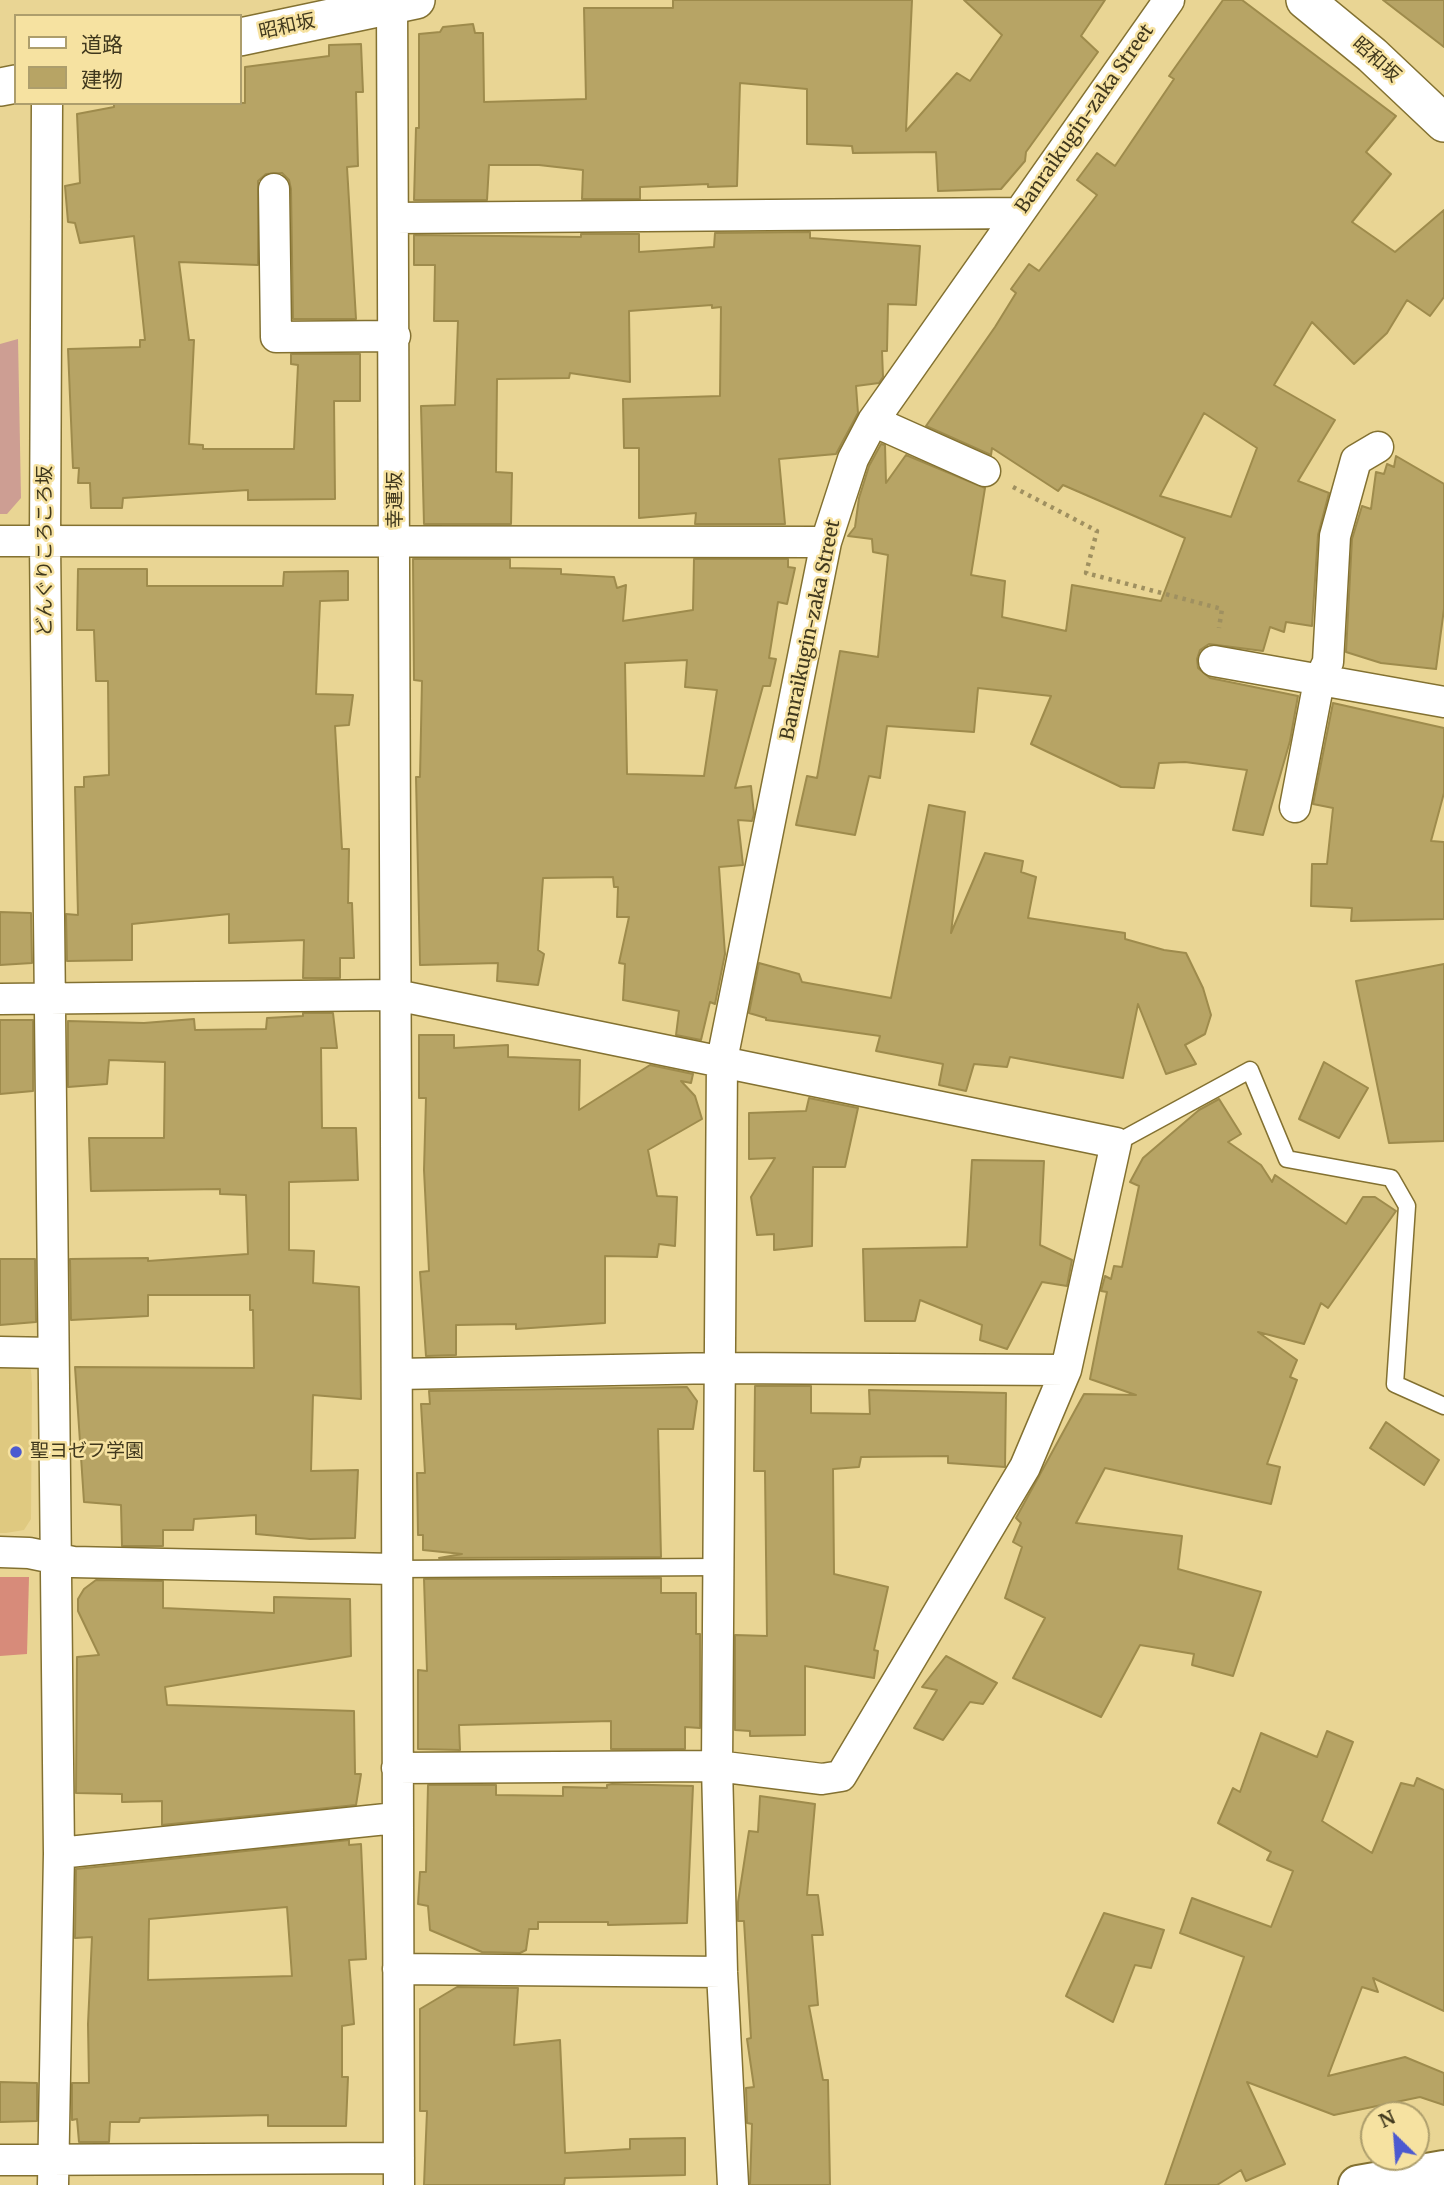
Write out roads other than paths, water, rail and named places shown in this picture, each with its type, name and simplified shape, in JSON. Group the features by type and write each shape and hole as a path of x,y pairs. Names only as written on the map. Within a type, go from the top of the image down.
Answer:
{"main road":[{"path":"1359,2185 1439,2169"}],"street":[{"name":"Banraikugin-zaka Street","path":"733,2185 722,1972 717,1766 722,1060 826,542 853,459 873,421 1169,0"},
{"name":"昭和坂","path":"1305,0 1372,55 1444,123"},
{"name":"昭和坂","path":"242,37 400,2"},
{"name":"幸運坂","path":"399,2171 395,1569 395,218 400,2"},
{"name":"どんぐりころころ坂","path":"47,105 45,542 52,999 54,1558 59,1853 53,2172"},
{"path":"274,189 276,337 395,336"},
{"path":"395,218 1019,213"},
{"path":"873,421 985,471"},
{"path":"1295,807 1319,681 1328,662 1335,536 1356,460 1378,447"},
{"path":"0,541 826,542"},
{"path":"1214,661 1444,702"},
{"path":"0,999 396,995 1116,1143 1066,1370 1025,1467 841,1776 822,1779 717,1766 397,1768"},
{"path":"0,1352 53,1353"},
{"path":"397,1374 720,1368 1066,1370"},
{"path":"0,1552 73,1562 395,1569"},
{"path":"59,1853 396,1818"},
{"path":"398,1969 722,1972"},
{"path":"0,2160 53,2172 399,2171"}],"lane":[{"path":"1116,1143 1250,1070 1287,1159 1391,1178 1407,1206 1395,1384 1444,1406"},
{"path":"395,1569 718,1567"}],"place":[{"name":"聖ヨゼフ学園","path":"16,1452"}]}
